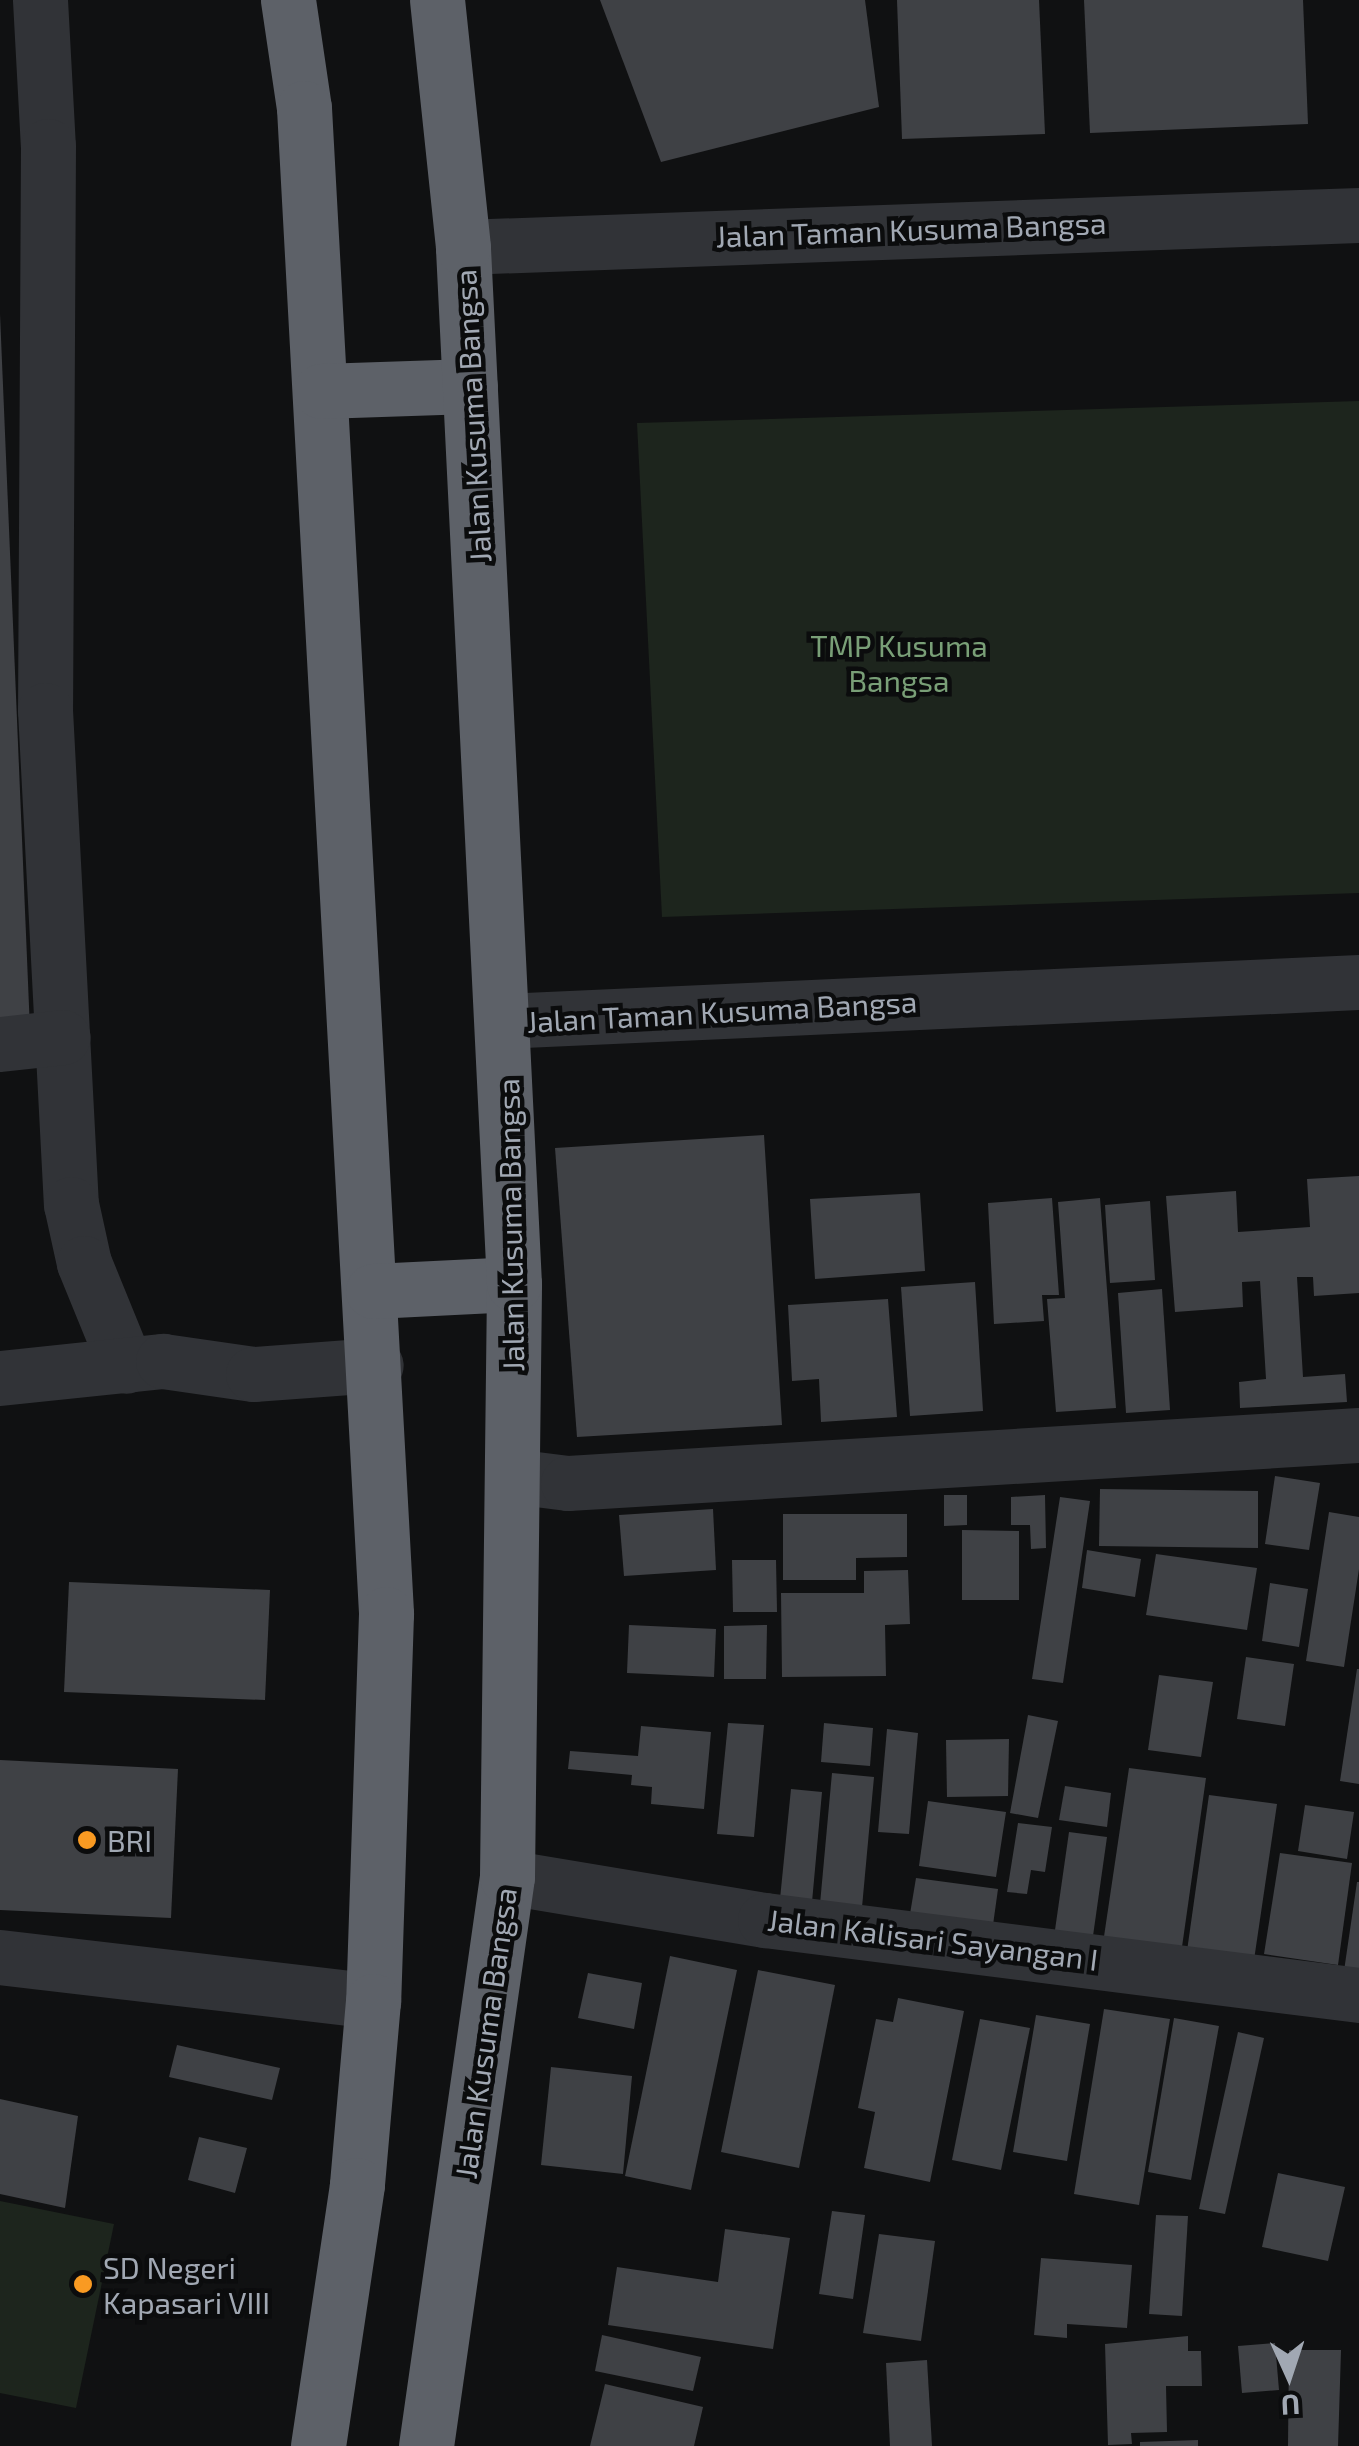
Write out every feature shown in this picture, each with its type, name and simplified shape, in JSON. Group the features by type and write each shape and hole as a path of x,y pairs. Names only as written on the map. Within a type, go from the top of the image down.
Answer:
{"highway":[{"path":"288,0 304,108 321,391 373,1291 387,1708 373,2001 357,2186 318,2446"},
{"name":"Jalan Kusuma Bangsa","path":"426,2446 507,1877 514,1284 464,247 437,0"},
{"path":"321,391 470,386"},
{"path":"373,1291 514,1284"}],"street":[{"path":"40,0 48,146 45,710 71,1204 84,1263 144,1363"},
{"name":"Jalan Taman Kusuma Bangsa","path":"464,247 1359,215"},
{"name":"Jalan Taman Kusuma Bangsa","path":"504,1021 1359,982"},
{"path":"0,1044 63,1037"},
{"path":"0,1378 144,1363 253,1374 376,1365"},
{"path":"512,1476 568,1483 1359,1435"},
{"name":"Jalan Kalisari Sayangan I","path":"507,1877 765,1920 1359,1994"},
{"path":"0,1956 373,2001"}],"green space":[{"name":"TMP Kusuma Bangsa","path":"1359,401 1359,893 662,917 637,423"},
{"path":"0,2201 114,2224 76,2408 0,2393"}],"building":[{"path":"600,0 865,0 879,107 661,162"},
{"path":"897,0 1039,0 1045,134 902,139"},
{"path":"1084,0 1303,0 1308,124 1090,133"},
{"path":"0,314 30,1030 0,1035"},
{"path":"764,1135 782,1425 577,1437 555,1148"},
{"path":"1359,1176 1359,1293 1314,1296 1313,1277 1297,1277 1303,1377 1345,1374 1347,1402 1240,1408 1239,1382 1266,1379 1260,1281 1242,1282 1243,1307 1175,1312 1166,1196 1236,1191 1238,1232 1310,1227 1307,1179"},
{"path":"920,1193 925,1271 815,1279 810,1199"},
{"path":"1052,1198 1059,1295 1042,1295 1044,1321 994,1324 988,1203"},
{"path":"1100,1198 1116,1408 1056,1412 1047,1299 1065,1298 1058,1202"},
{"path":"1150,1201 1155,1280 1110,1283 1105,1205"},
{"path":"975,1282 983,1411 910,1416 901,1287"},
{"path":"1162,1289 1170,1410 1126,1413 1118,1293"},
{"path":"888,1299 897,1417 821,1422 819,1379 792,1381 788,1305"},
{"path":"1275,1476 1320,1483 1309,1550 1265,1544"},
{"path":"1100,1489 1258,1491 1258,1548 1099,1546"},
{"path":"944,1495 967,1495 967,1525 944,1526"},
{"path":"1045,1495 1046,1548 1031,1549 1030,1525 1011,1525 1011,1497"},
{"path":"1060,1497 1090,1501 1063,1683 1032,1679"},
{"path":"713,1509 716,1570 624,1576 619,1515"},
{"path":"1329,1512 1359,1517 1359,1569 1344,1667 1306,1661"},
{"path":"783,1514 907,1514 907,1557 856,1558 856,1580 783,1580"},
{"path":"962,1530 1019,1531 1019,1600 962,1600"},
{"path":"1087,1550 1141,1559 1135,1597 1082,1588"},
{"path":"1156,1554 1257,1568 1247,1630 1146,1615"},
{"path":"732,1560 776,1560 777,1612 733,1612"},
{"path":"908,1570 910,1624 885,1625 886,1676 782,1677 781,1593 864,1593 864,1571"},
{"path":"69,1582 270,1590 265,1700 64,1692"},
{"path":"1270,1583 1308,1589 1299,1647 1262,1641"},
{"path":"629,1625 716,1629 714,1677 627,1673"},
{"path":"767,1625 766,1679 724,1679 724,1626"},
{"path":"1246,1657 1294,1664 1285,1726 1237,1719"},
{"path":"1359,1669 1359,1784 1340,1781"},
{"path":"1159,1675 1213,1682 1201,1757 1148,1750"},
{"path":"1028,1715 1058,1721 1038,1818 1010,1813"},
{"path":"728,1723 764,1725 754,1837 717,1834"},
{"path":"824,1723 873,1728 870,1766 821,1762"},
{"path":"641,1726 711,1732 704,1809 651,1804 652,1787 631,1785 632,1775 568,1769 570,1751 638,1756"},
{"path":"887,1729 918,1733 909,1834 878,1832"},
{"path":"1009,1739 1008,1796 947,1797 946,1740"},
{"name":"BRI","path":"0,1760 178,1769 171,1918 0,1910"},
{"path":"1129,1768 1206,1778 1180,1961 1102,1950"},
{"path":"832,1773 874,1777 861,1918 819,1915"},
{"path":"1065,1786 1111,1793 1107,1827 1059,1820"},
{"path":"791,1789 822,1792 812,1902 780,1899"},
{"path":"1209,1795 1277,1804 1254,1960 1187,1951"},
{"path":"928,1801 1006,1812 996,1877 919,1866"},
{"path":"1305,1805 1354,1812 1347,1859 1298,1851"},
{"path":"1018,1823 1052,1827 1045,1872 1031,1870 1027,1894 1007,1892"},
{"path":"1069,1832 1107,1837 1091,1950 1053,1944"},
{"path":"1280,1853 1352,1863 1338,1965 1264,1954"},
{"path":"916,1878 998,1889 992,1932 909,1920"},
{"path":"1359,1882 1359,1973 1344,1971"},
{"path":"670,1956 737,1970 691,2190 625,2176"},
{"path":"758,1970 835,1985 799,2168 721,2152"},
{"path":"588,1973 642,1983 634,2029 578,2018"},
{"path":"898,1998 964,2011 930,2182 864,2168 875,2112 858,2108 876,2019 893,2022"},
{"path":"1104,2009 1170,2019 1139,2205 1074,2194"},
{"path":"1036,2015 1090,2024 1067,2161 1013,2152"},
{"path":"1174,2018 1219,2026 1191,2180 1148,2172"},
{"path":"980,2019 1030,2028 1001,2170 952,2160"},
{"path":"1238,2032 1264,2038 1225,2214 1199,2209"},
{"path":"177,2045 280,2068 272,2100 169,2077"},
{"path":"551,2067 632,2076 623,2174 541,2165"},
{"path":"0,2099 78,2116 65,2208 0,2194"},
{"path":"199,2137 247,2148 235,2193 188,2180"},
{"path":"1278,2173 1345,2187 1328,2261 1262,2247"},
{"path":"832,2211 865,2215 853,2299 819,2294"},
{"path":"1156,2215 1188,2216 1182,2316 1149,2314"},
{"path":"725,2229 790,2238 773,2349 608,2325 617,2267 718,2282"},
{"path":"879,2234 935,2241 921,2341 863,2333"},
{"path":"1041,2258 1132,2265 1127,2328 1067,2324 1067,2338 1034,2335"},
{"path":"602,2335 701,2357 693,2391 595,2371"},
{"path":"1188,2336 1188,2351 1201,2351 1202,2386 1166,2386 1167,2432 1131,2433 1132,2444 1108,2445 1105,2344"},
{"path":"1275,2343 1279,2390 1242,2393 1238,2346"},
{"path":"1289,2350 1341,2350 1338,2446 1288,2446"},
{"path":"927,2360 932,2446 890,2446 886,2363"},
{"path":"605,2384 703,2407 694,2446 590,2446"},
{"path":"1198,2440 1198,2446 1140,2446 1140,2442"}],"place":[{"name":"BRI","path":"87,1840"},
{"name":"SD Negeri Kapasari VIII","path":"83,2284"}]}
